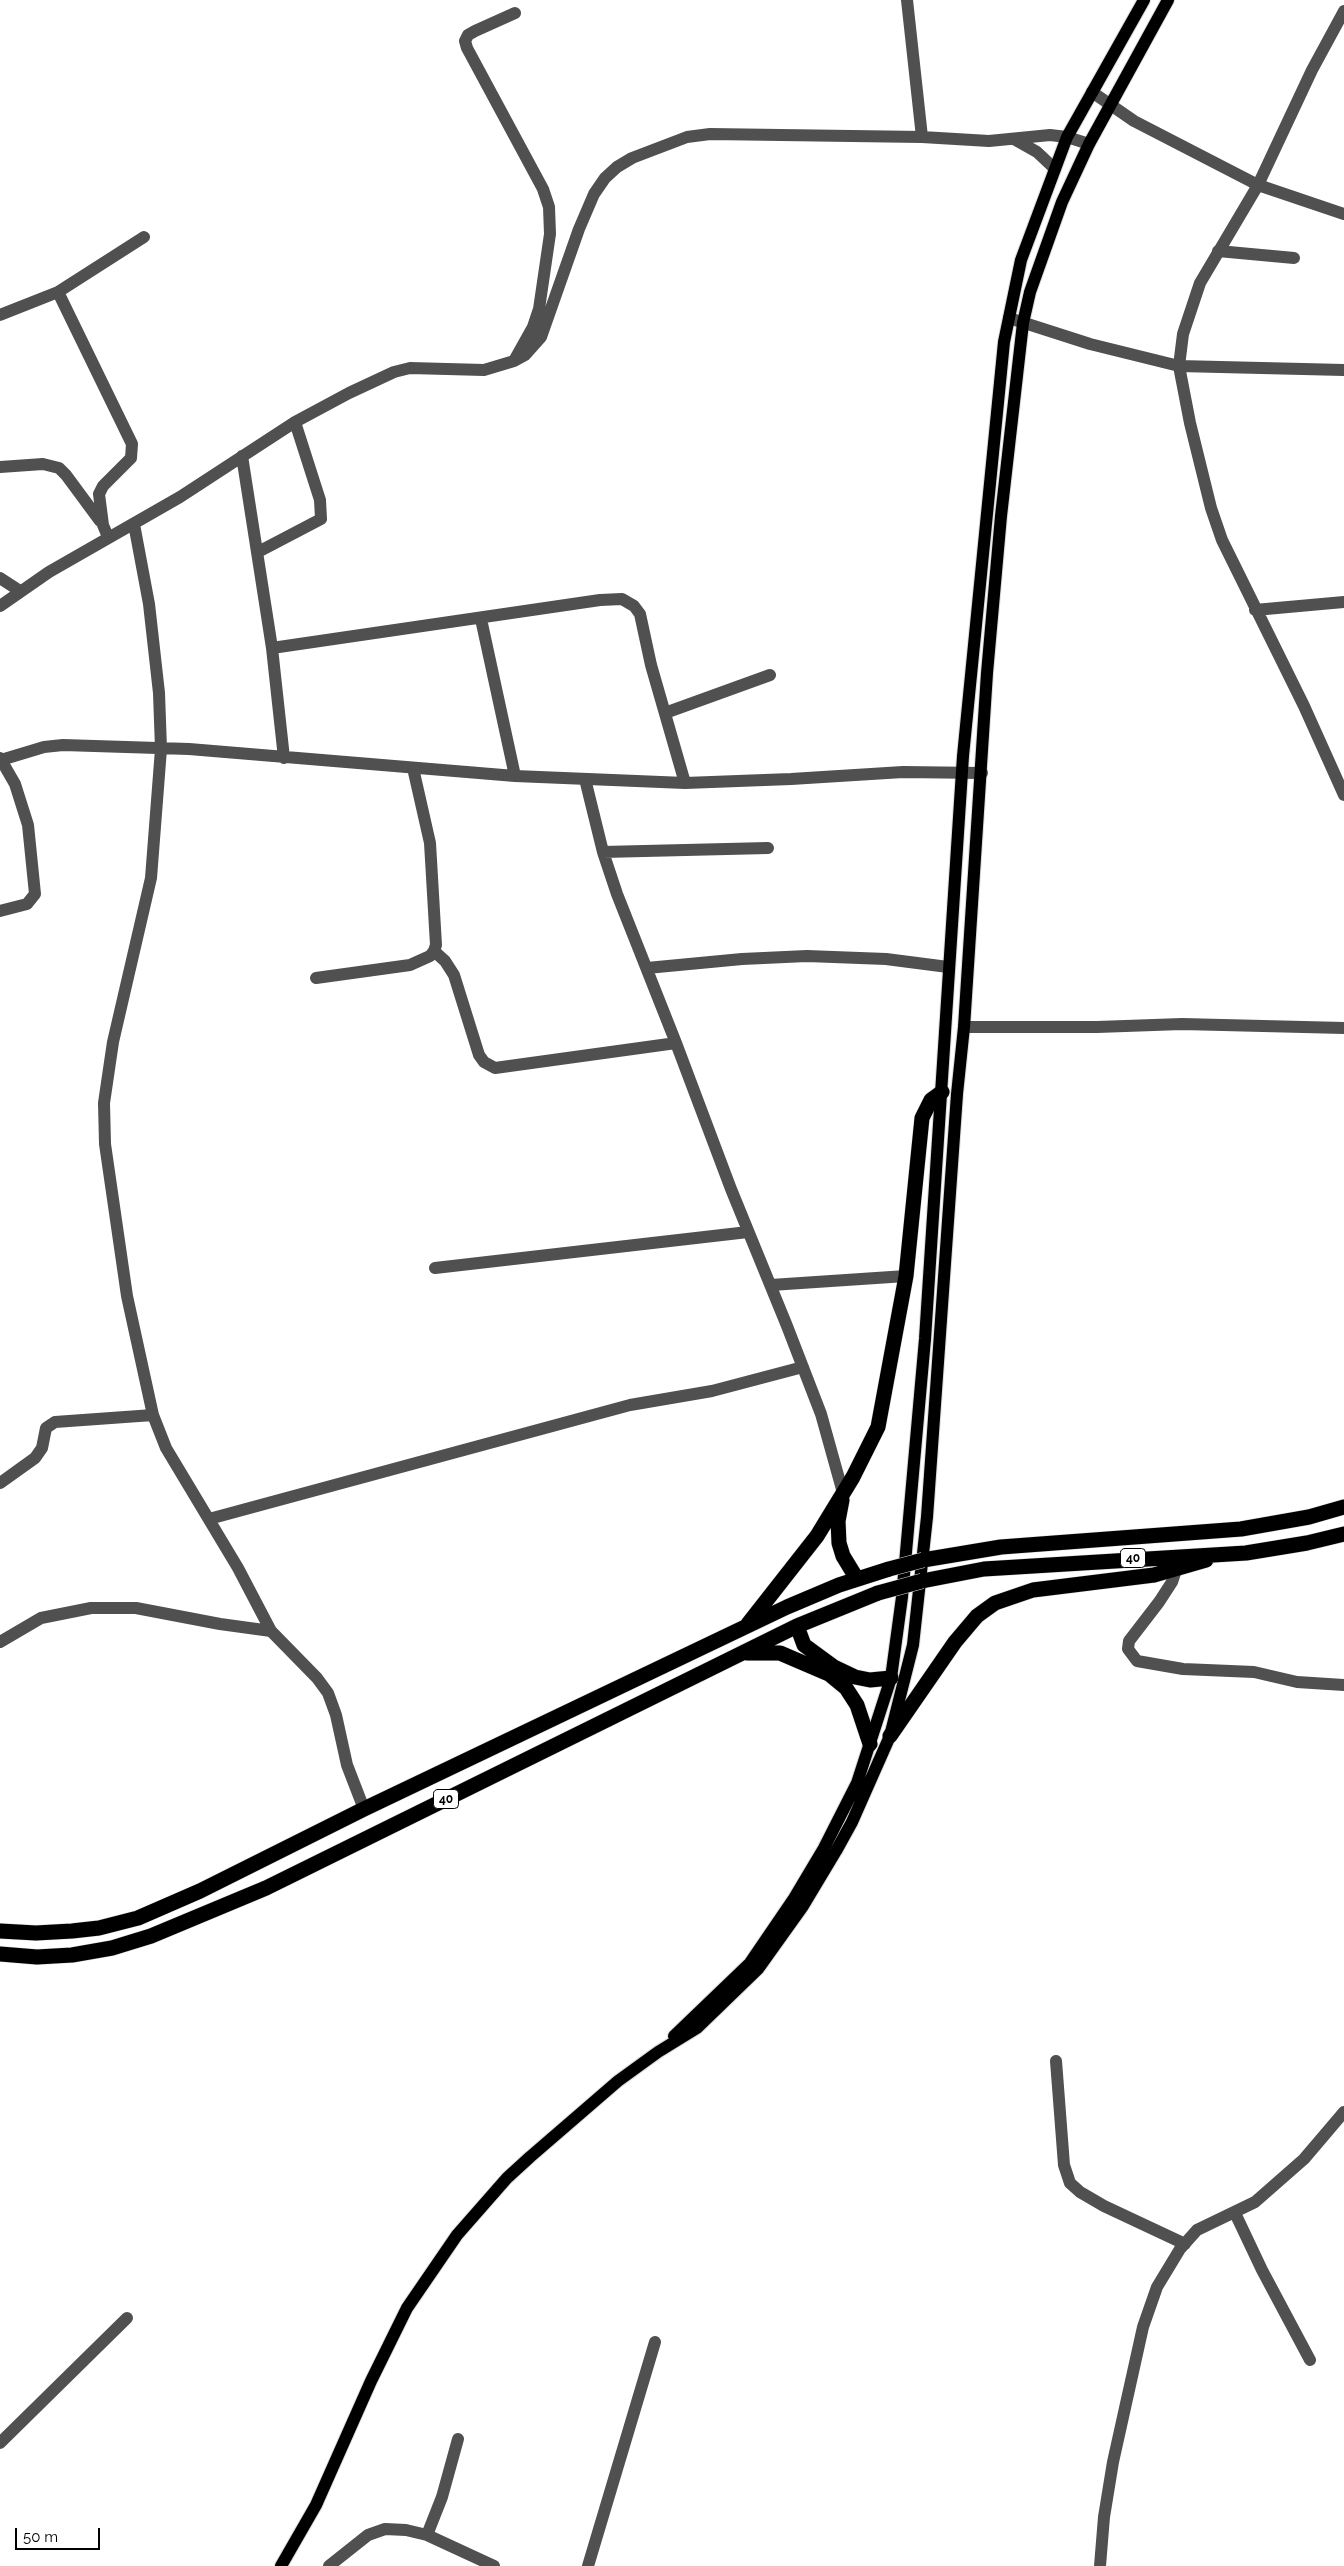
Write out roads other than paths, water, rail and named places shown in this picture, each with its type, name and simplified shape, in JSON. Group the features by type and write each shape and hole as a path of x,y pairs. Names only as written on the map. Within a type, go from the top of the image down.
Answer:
{"highway":[{"path":"745,1627 817,1536 862,1461 878,1427 906,1276 922,1118 931,1100 949,1093"},
{"path":"843,1493 838,1521 839,1543 843,1556 857,1579"},
{"name":"40","path":"0,1931 36,1933 100,1928 138,1918 256,1864 364,1809 786,1607 857,1579 923,1560 1001,1547 1242,1529 1309,1517 1344,1506"},
{"name":"40","path":"0,1954 36,1957 72,1955 112,1948 151,1936 266,1888 797,1626 878,1593 922,1581 984,1569 1274,1550 1344,1534"},
{"path":"890,1736 955,1642 977,1616 995,1603 1034,1590 1176,1570 1224,1554"},
{"path":"797,1626 804,1645 810,1652 834,1667 855,1677 870,1680 891,1678"},
{"path":"741,1653 780,1653 828,1674 846,1688 857,1705 870,1744"},
{"path":"256,1864 266,1888"}],"main road":[{"path":"798,1903 852,1822 890,1736 913,1645 927,1517 949,1093 948,967 962,772 985,521 1004,342 1021,260 1068,137 1144,0"},
{"path":"281,2566 316,2505 371,2381 407,2308 457,2235 507,2178 530,2157 618,2081 658,2052 697,2028 741,1987 777,1944 857,1784 891,1678 902,1597 949,1093 964,1027 1001,516 1022,323 1036,274 1062,202 1089,144 1168,0"}],"street":[{"path":"907,0 922,138"},
{"path":"1344,11 1312,70 1258,186 1200,283 1189,311 1183,334 1179,366 1190,423 1211,508 1222,540 1304,706 1344,795"},
{"path":"514,361 533,327 539,309 550,234 549,207 543,189 467,48 466,41 468,35 474,31 515,12"},
{"path":"1092,92 1134,121 1258,186 1344,214"},
{"path":"0,606 20,591 108,537 134,524 295,422 348,393 394,372 410,368 484,370 514,361 525,355 541,337 579,229 594,194 605,178 617,166 632,158 673,142 703,135 922,138 989,141 1050,135 1068,137 1089,144"},
{"path":"1014,139 1037,152 1055,169"},
{"path":"0,315 58,292 144,237"},
{"path":"1218,250 1294,258"},
{"path":"58,292 132,444 131,458 103,486 99,494 103,524 108,537"},
{"path":"1009,318 1090,344 1179,366 1344,370"},
{"path":"258,552 321,519 320,500 295,422"},
{"path":"242,456 272,648 284,758"},
{"path":"0,467 44,464 59,468 103,524"},
{"path":"134,524 150,604 161,749 151,878 112,1042 106,1084 105,1144 127,1296 153,1415 173,1460 209,1518 272,1631 317,1678 328,1693 336,1714 347,1765 364,1809"},
{"path":"0,578 20,591"},
{"path":"272,648 600,600 622,599 637,608 640,614 685,783"},
{"path":"1255,610 1344,602"},
{"path":"480,619 516,776"},
{"path":"665,713 770,675"},
{"path":"0,911 27,904 35,894 28,826 15,784 1,759 44,747 63,745 161,749 516,776 685,783 791,779 913,771 982,773"},
{"path":"316,978 410,964 430,956 434,952 436,945 430,843 414,768"},
{"path":"585,779 603,852 625,917 821,1414 843,1493"},
{"path":"603,852 768,848"},
{"path":"434,952 450,968 458,984 471,1035 479,1055 484,1062 495,1068 676,1043"},
{"path":"646,968 742,959 807,956 886,959 948,967"},
{"path":"964,1027 1097,1027 1192,1024 1344,1028"},
{"path":"435,1268 748,1232"},
{"path":"770,1285 906,1276"},
{"path":"209,1518 630,1405 712,1391 803,1367"},
{"path":"0,1483 36,1458 42,1448 46,1428 55,1422 153,1415"},
{"path":"1176,1570 1172,1582 1159,1602 1129,1641 1128,1649 1137,1661 1183,1669 1254,1672 1297,1682 1344,1685"},
{"path":"0,1642 41,1618 90,1608 136,1608 220,1624 272,1631"},
{"path":"1056,2061 1064,2165 1070,2183 1080,2192 1104,2206 1185,2244"},
{"path":"1100,2566 1110,2480 1143,2327 1157,2287 1185,2244 1203,2226 1235,2213 1255,2202 1304,2159 1344,2112"},
{"path":"1235,2213 1262,2270 1310,2360"},
{"path":"0,2443 127,2318"},
{"path":"588,2566 655,2342"},
{"path":"427,2535 442,2497 458,2439"},
{"path":"329,2566 374,2532 384,2529 406,2530 427,2535 494,2566"}]}
